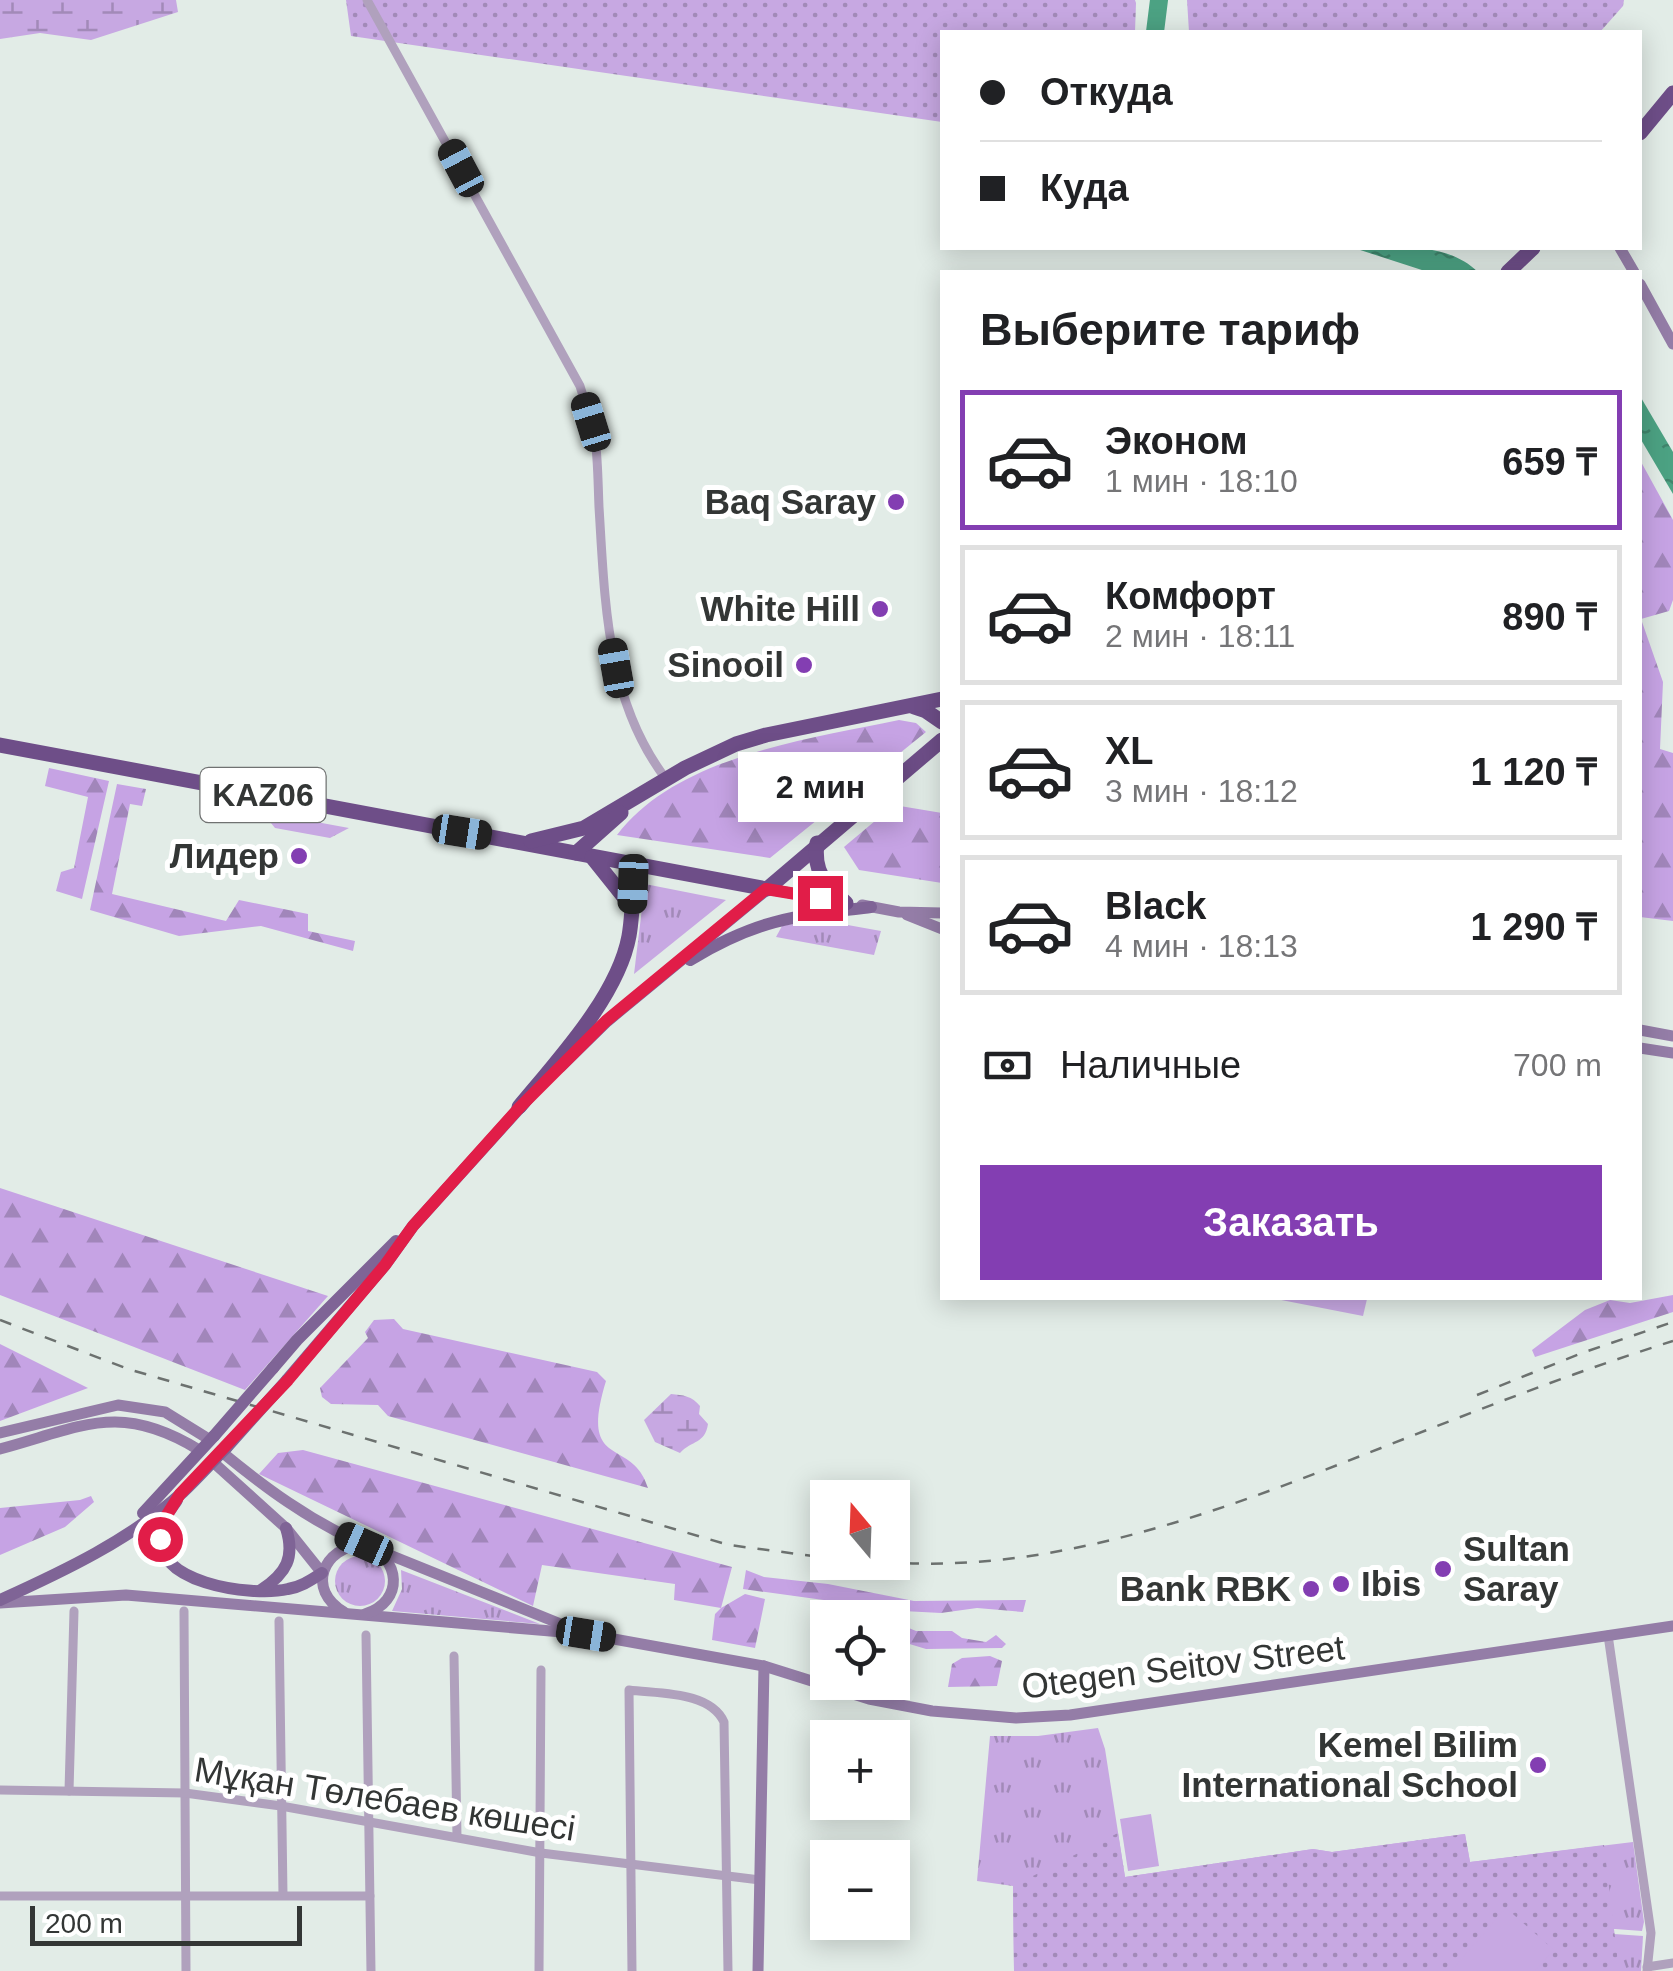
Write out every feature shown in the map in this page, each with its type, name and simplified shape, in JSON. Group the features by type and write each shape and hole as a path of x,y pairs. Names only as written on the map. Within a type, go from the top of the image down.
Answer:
{"highway":[{"path":"1642,131 1673,93"},
{"path":"1510,270 1531,250"},
{"path":"527,842 584,828 726,748 766,734 940,700"},
{"path":"914,707 940,721"},
{"path":"766,889 940,742"},
{"name":"KАZ06","path":"0,745 766,889"},
{"path":"632,908 584,855 636,798"},
{"path":"817,842 816,866 820,877 846,902"},
{"path":"519,1108 598,1005 618,969 629,937 634,865"}],"main road":[{"path":"1642,288 1673,344"},
{"path":"0,1602 107,1544 180,1494 288,1380 413,1226 519,1108 606,1021 766,889 899,912 940,913"},
{"path":"649,985 732,935 766,922 872,907"},
{"path":"899,912 940,928"},
{"path":"1642,1030 1673,1036"},
{"path":"1642,1048 1673,1053"},
{"path":"107,1544 150,1507 273,1368 376,1259 413,1226"},
{"path":"0,1433 118,1405 166,1412 210,1437"},
{"path":"0,1449 119,1420 156,1427 198,1450"},
{"path":"225,1450 285,1503 324,1526 586,1634"},
{"path":"214,1463 286,1528 322,1573 324,1591 330,1601 353,1615 380,1608 392,1590 391,1567 369,1546"},
{"path":"180,1494 160,1530 162,1547 170,1564 184,1575 207,1583 289,1589 322,1573 340,1550 369,1546"},
{"path":"262,1590 284,1573 290,1561 292,1546 286,1528"},
{"path":"0,1602 126,1595 586,1634"},
{"name":"Otegen Seitov Street","path":"586,1634 764,1666 884,1702 932,1711 1016,1718 1070,1714 1673,1626"},
{"path":"758,1971 764,1666"}],"street":[{"path":"368,0 580,386 595,440 606,606 618,680 628,713 650,758 666,779"},
{"path":"69,1791 74,1611"},
{"path":"184,1611 186,1971"},
{"path":"279,1621 283,1895"},
{"path":"366,1635 371,1971"},
{"path":"1608,1635 1650,1928 1647,1969 1673,1964"},
{"path":"454,1656 456,1837"},
{"path":"538,1971 541,1670"},
{"path":"632,1971 629,1690 694,1698 720,1714 724,1722 728,1971"},
{"name":"Мұқан Төлебаев көшесі","path":"0,1790 185,1793 282,1806 541,1853 760,1880"},
{"path":"0,1896 370,1896"}],"green space":[{"path":"0,0 176,0 178,12 91,40 40,33 0,39"},
{"path":"346,0 1136,3 1135,30 940,30 940,122 351,36"},
{"path":"1187,0 1624,0 1602,30 1189,30"},
{"path":"1642,464 1673,520 1673,600 1669,611 1642,619"},
{"path":"1642,622 1663,682 1660,749 1673,753 1673,921 1642,917"},
{"path":"899,720 916,723 926,732 770,858 617,835 643,808 674,786 709,769 786,744"},
{"path":"49,768 109,781 82,899 56,891 61,872 74,868 88,797 45,786"},
{"path":"117,784 146,789 142,806 130,804 112,894 226,921 239,900 308,914 308,931 355,941 353,951 261,926 179,936 90,910"},
{"path":"894,805 940,813 940,883 859,870 844,847"},
{"path":"262,812 349,828 330,838 275,828"},
{"path":"645,884 726,900 634,974"},
{"path":"831,922 881,931 874,955 776,937 782,926"},
{"path":"0,1188 328,1296 245,1390 0,1295"},
{"path":"1673,1295 1673,1312 1535,1357 1532,1350 1585,1310 1610,1300 1630,1303"},
{"path":"1281,1300 1367,1300 1363,1316"},
{"path":"394,1319 403,1329 597,1372 606,1381 599,1410 603,1441 631,1462 648,1488 388,1416 378,1405 331,1404 322,1397 320,1388 368,1338 365,1332 374,1320"},
{"path":"0,1344 88,1388 0,1421"},
{"path":"671,1394 694,1400 708,1424 701,1439 680,1453 655,1442 644,1420"},
{"path":"303,1450 732,1567 721,1608 674,1600 675,1584 542,1565 533,1606 259,1474 278,1453"},
{"path":"91,1496 94,1502 65,1527 0,1555 0,1508"},
{"path":"360,1556 378,1563 385,1581 378,1599 360,1606 342,1599 335,1581 342,1563"},
{"path":"401,1570 540,1624 392,1611 402,1589"},
{"path":"746,1570 764,1577 828,1584 909,1600 823,1600 743,1589"},
{"path":"745,1594 765,1599 755,1648 712,1640 715,1614"},
{"path":"910,1600 1026,1600 1023,1612 977,1608 941,1613 910,1611"},
{"path":"910,1628 952,1631 962,1638 986,1642 996,1635 1006,1644 1002,1648 926,1649 910,1644"},
{"path":"990,1656 1002,1661 997,1686 948,1687 952,1664 962,1658"},
{"path":"1098,1728 1105,1749 1125,1877 1313,1849 1332,1852 1465,1834 1470,1862 1633,1842 1642,1931 1615,1929 1014,1971 1013,1886 977,1881 990,1736 1038,1736"},
{"path":"1151,1814 1159,1866 1128,1871 1120,1819"},
{"path":"1118,1833 1125,1877 1313,1849 1332,1852 1465,1834 1470,1862 1604,1845 1619,1971 1014,1971 1013,1886"},
{"path":"1506,1908 1554,1950 1535,1971 1451,1971"},
{"path":"1614,1934 1643,1936 1641,1971 1597,1971"}],"water":[{"path":"1360,250 1430,250 1451,255 1475,270 1422,270"},
{"path":"1642,399 1673,452 1673,494 1642,441"}],"waterway":[{"path":"1155,30 1159,0"}],"railway":[{"path":"0,1320 128,1369 729,1545 810,1556"},
{"path":"1477,1395 1673,1322"},
{"path":"910,1562 1012,1558 1138,1533 1261,1494 1526,1392 1673,1341"}],"place":[{"name":"Baq Saray","path":"896,502"},
{"name":"White Hill","path":"880,609"},
{"name":"Sinooil","path":"804,665"},
{"name":"Лидер","path":"299,856"},
{"name":"Sultan Saray","path":"1443,1569"},
{"name":"Ibis","path":"1341,1584"},
{"name":"Bank RBK","path":"1311,1589"},
{"name":"Kemel Bilim International School","path":"1538,1765"}],"route":[{"path":"160,1539 162,1523 180,1494 288,1380 413,1226 519,1108 606,1021 766,889 820,898"}]}
